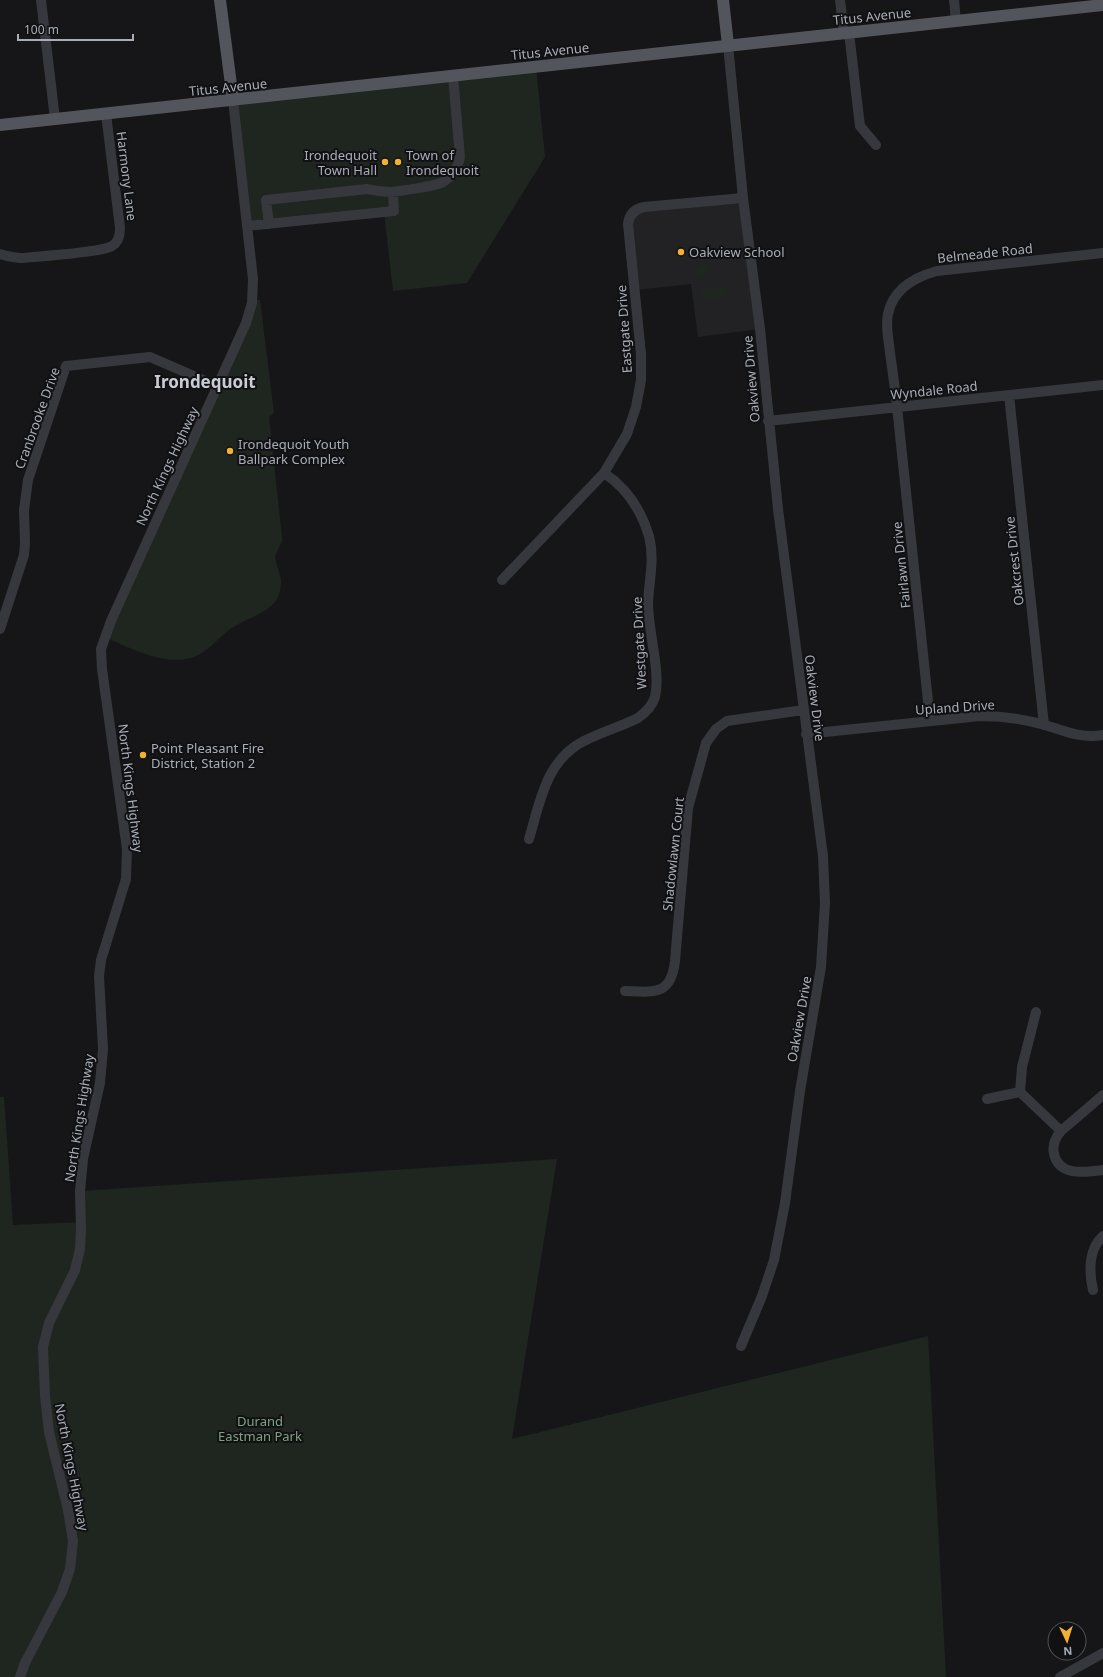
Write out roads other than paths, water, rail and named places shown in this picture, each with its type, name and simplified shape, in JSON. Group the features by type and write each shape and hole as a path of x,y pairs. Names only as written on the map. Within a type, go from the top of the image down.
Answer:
{"main road":[{"path":"220,0 233,100"},
{"path":"723,0 728,45"},
{"name":"Titus Avenue","path":"0,125 1103,5"}],"street":[{"path":"41,0 55,119"},
{"path":"840,0 860,126 876,145"},
{"path":"954,0 956,21"},
{"name":"Oakview Drive","path":"728,45 742,198 760,329 768,421 824,871 825,924 821,967 800,1091 778,1246 762,1296 741,1346"},
{"path":"269,224 266,200 367,189 380,192 393,192 436,186 443,183 456,169 460,157 453,76"},
{"name":"North Kings Highway","path":"20,1677 25,1663 62,1592 70,1569 72,1540 68,1510 49,1432 45,1396 43,1347 49,1323 75,1270 80,1249 80,1192 83,1159 100,1083 103,1049 99,976 102,960 126,879 127,849 102,669 101,649 111,621 247,319 252,303 253,284 233,100"},
{"name":"Harmony Lane","path":"0,254 20,258 37,257 105,249 116,242 120,236 120,228 106,114"},
{"path":"247,226 394,211 393,192"},
{"name":"Eastgate Drive","path":"502,580 604,473 627,434 636,407 641,380 641,354 628,224 630,216 635,210 644,207 742,198"},
{"name":"Belmeade Road","path":"897,407 887,321 891,305 895,297 909,282 927,274 945,270 1103,254"},
{"name":"Cranbrooke Drive","path":"0,629 24,555 24,510 28,480 66,366 150,357 217,386"},
{"name":"Wyndale Road","path":"768,421 1103,384"},
{"name":"Oakcrest Drive","path":"1009,395 1044,725"},
{"name":"Fairlawn Drive","path":"897,407 930,720"},
{"name":"Westgate Drive","path":"529,839 547,781 558,762 573,747 583,741 638,718 645,713 654,698 656,678 648,604 653,560 650,543 645,525 634,503 618,484 604,473"},
{"name":"Shadowlawn Court","path":"625,991 658,990 669,983 672,977 675,961 688,808 704,750 710,735 720,724 727,721 803,710"},
{"name":"Upland Drive","path":"806,734 930,720 991,716 1044,725 1079,736 1089,737 1103,735"},
{"path":"1020,1092 1022,1067 1036,1012"},
{"path":"987,1099 1020,1092"},
{"path":"1020,1092 1061,1131"},
{"path":"1103,1095 1061,1131 1056,1137 1053,1152 1059,1165 1065,1169 1074,1172 1103,1170"},
{"path":"1093,1290 1089,1272 1096,1244 1103,1236"},
{"path":"1060,1677 1103,1653"}],"place":[{"name":"Irondequoit Town Hall","path":"385,162"},
{"name":"Town of Irondequoit","path":"398,162"},
{"name":"Oakview School","path":"681,252"},
{"name":"Irondequoit Youth Ballpark Complex","path":"230,451"},
{"name":"Point Pleasant Fire District, Station 2","path":"143,755"}],"district":[{"name":"Irondequoit","path":"205,382"}],"park label":[{"name":"Durand Eastman Park","path":"260,1428"}]}
